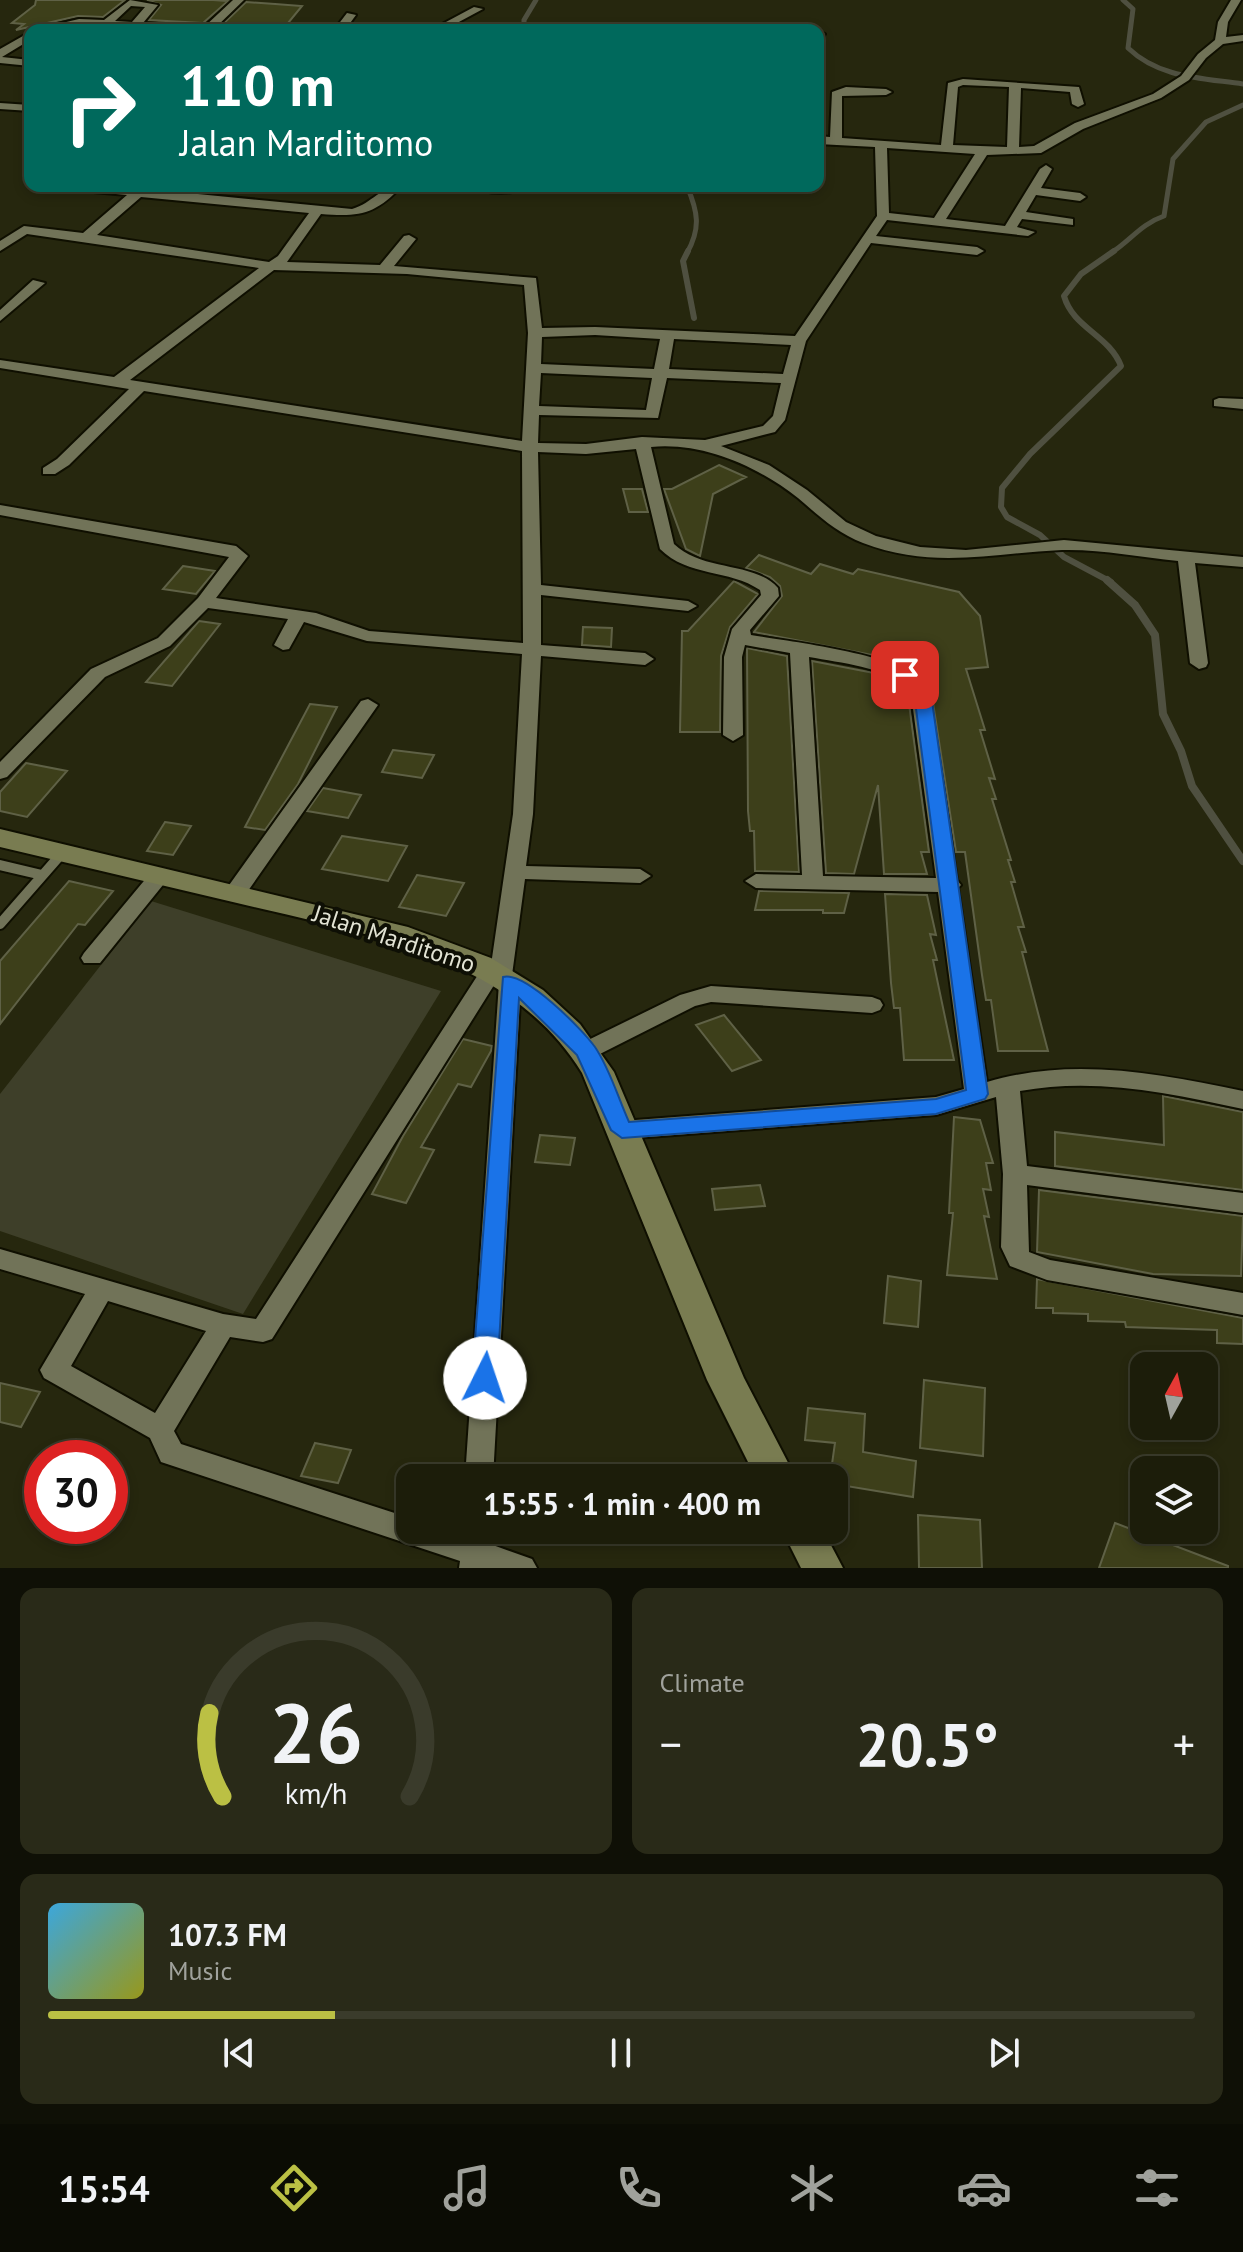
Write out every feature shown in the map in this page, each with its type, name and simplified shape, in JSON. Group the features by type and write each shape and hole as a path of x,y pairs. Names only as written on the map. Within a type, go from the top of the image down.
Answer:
{"street":[{"path":"213,24 239,0"},
{"path":"1220,41 1223,22 1236,0"},
{"path":"107,23 131,2 156,2"},
{"path":"136,24 156,2"},
{"path":"448,24 478,9"},
{"path":"344,24 351,15"},
{"path":"60,24 121,24"},
{"path":"824,140 983,151 1037,150 1079,126 1157,96 1186,74 1220,41 1243,38"},
{"path":"0,57 24,39"},
{"path":"0,57 24,62"},
{"path":"947,149 952,85 963,82 1075,89 1078,104"},
{"path":"1013,152 1015,84"},
{"path":"824,90 886,92"},
{"path":"836,141 836,94 840,91"},
{"path":"0,106 24,108"},
{"path":"0,364 530,447 577,449 642,442 705,445 769,429 780,417 799,341 883,216 881,144"},
{"path":"938,221 983,151"},
{"path":"1009,230 1046,169"},
{"path":"1033,191 1080,197"},
{"path":"86,237 139,192"},
{"path":"156,192 244,204 361,212 388,192"},
{"path":"244,204 254,192"},
{"path":"116,383 283,259 317,210"},
{"path":"1018,215 1068,222"},
{"path":"883,216 1028,232"},
{"path":"0,228 86,237 271,266 383,270 531,281 535,333 530,447 534,589 532,649 523,814 501,977 480,1464"},
{"path":"0,247 24,230"},
{"path":"383,270 409,239"},
{"path":"869,239 977,251"},
{"path":"0,317 38,283"},
{"path":"535,333 595,331 799,341"},
{"path":"533,410 653,415 668,334"},
{"path":"535,368 789,379"},
{"path":"49,471 140,387"},
{"path":"1219,403 1243,404"},
{"path":"642,442 666,545 678,557 757,580 769,588 770,596 734,643 733,735"},
{"path":"705,445 763,468 801,493 840,526 870,540 920,552 966,555 1064,545 1243,562"},
{"path":"0,510 236,552 237,562 204,602 164,642 98,673 0,773"},
{"path":"1186,558 1199,663"},
{"path":"534,589 688,606"},
{"path":"204,602 299,615 367,636 645,659"},
{"path":"283,645 299,615"},
{"path":"739,635 748,641 799,647 905,675 919,685 950,885 977,1094"},
{"path":"799,647 813,883"},
{"path":"235,893 368,705"},
{"name":"Jalan Marditomo","path":"0,838 52,864 160,875 362,923 501,977 531,996 586,1051 726,1380 769,1464"},
{"path":"515,872 640,876"},
{"path":"92,958 160,875"},
{"path":"756,881 950,885"},
{"path":"0,1259 223,1325 252,1332 267,1328 501,977"},
{"path":"586,1051 688,1000 711,994 872,1005"},
{"path":"622,1130 936,1106 1007,1083 1067,1074 1137,1077 1243,1100"},
{"path":"1007,1083 1015,1174 1014,1247 1019,1259 1031,1266 1243,1304"},
{"path":"1015,1174 1243,1203"},
{"path":"102,1288 54,1370 160,1430 171,1453 522,1568"},
{"path":"160,1430 223,1325"},
{"path":"809,1544 822,1568"}],"lane":[{"path":"0,865 52,864"},
{"path":"0,924 52,864"}],"green space":[{"path":"151,901 441,991 243,1314 0,1231 0,1094"}],"building":[{"path":"36,0 125,0 103,17 78,16 43,24 12,23 35,5"},
{"path":"147,0 228,1 203,23 149,20 161,5"},
{"path":"246,2 302,6 287,24 223,24"},
{"path":"719,465 746,477 713,494 700,556 686,549 664,489 672,489"},
{"path":"623,489 642,489 648,512 629,512"},
{"path":"759,555 811,574 820,564 853,574 858,569 959,592 980,616 988,667 966,669 985,730 980,730 995,779 989,778 996,799 992,799 1011,860 1008,860 1015,882 1011,882 1024,927 1018,927 1026,952 1022,952 1048,1051 998,1051 991,1000 986,1000 965,852 956,852 930,683 916,672 872,655 754,632 782,596 780,586 770,577 746,568"},
{"path":"183,566 215,571 196,594 163,589"},
{"path":"734,581 758,594 730,627 721,656 720,732 680,732 682,631 688,631"},
{"path":"199,621 220,624 172,686 146,682"},
{"path":"583,627 612,628 611,647 582,645"},
{"path":"747,648 787,656 799,872 755,871 754,831 750,831 748,811"},
{"path":"812,661 874,673 907,689 929,852 921,852 927,874 884,874 878,785 854,874 826,873"},
{"path":"310,704 337,707 298,784 265,830 245,827"},
{"path":"393,750 434,755 422,778 382,772"},
{"path":"26,763 67,771 27,817 0,811 0,792"},
{"path":"323,788 361,795 348,818 307,811"},
{"path":"165,822 191,826 173,855 147,851"},
{"path":"342,836 407,846 388,881 322,869"},
{"path":"417,875 464,883 446,916 399,907"},
{"path":"69,881 113,891 85,925 78,924 0,1024 0,961"},
{"path":"759,891 849,893 844,913 823,913 823,910 755,910"},
{"path":"885,894 927,895 936,935 930,934 937,960 933,960 954,1060 904,1060 900,1008 894,1008 891,983"},
{"path":"724,1015 761,1060 732,1071 696,1025"},
{"path":"463,1039 492,1046 491,1051 471,1087 458,1084 421,1147 434,1150 406,1203 372,1194 403,1136"},
{"path":"1163,1096 1243,1112 1243,1190 1055,1166 1055,1132 1164,1145"},
{"path":"954,1117 980,1120 993,1163 986,1163 991,1190 983,1189 989,1217 984,1216 997,1279 947,1275 953,1213 949,1213"},
{"path":"540,1135 575,1138 570,1165 535,1162"},
{"path":"760,1185 765,1206 715,1210 712,1189"},
{"path":"1039,1190 1243,1216 1241,1276 1153,1274 1037,1252"},
{"path":"888,1276 921,1281 918,1327 884,1323"},
{"path":"1037,1279 1243,1318 1243,1344 1217,1343 1217,1330 1126,1327 1125,1322 1088,1321 1088,1314 1053,1313 1053,1308 1036,1308"},
{"path":"924,1380 985,1388 983,1456 920,1448"},
{"path":"0,1383 40,1392 21,1427 0,1422"},
{"path":"808,1408 865,1414 863,1452 916,1461 913,1497 848,1486 848,1464 832,1464 835,1443 805,1440"},
{"path":"315,1443 351,1450 338,1483 301,1476"},
{"path":"918,1515 980,1520 982,1568 919,1568"},
{"path":"1115,1523 1130,1529 1130,1544 1170,1544 1228,1566 1228,1568 1099,1568"}],"waterway":[{"path":"524,24 536,0"},
{"path":"1123,0 1133,9 1128,48 1140,58 1182,75 1243,84"},
{"path":"1111,253 1142,228 1164,216 1173,159 1206,122 1243,105"},
{"path":"687,253 696,228 694,204 689,192"},
{"path":"1111,582 1064,557 1040,535 1007,517 1001,507 1002,488 1030,454 1121,366 1108,346 1075,316 1064,296 1081,274 1114,251"},
{"path":"687,253 683,261 694,318"},
{"path":"1107,580 1135,605 1155,635 1163,714 1181,751 1192,786 1243,861"}],"route":[{"path":"485,1378 510,982 531,996 586,1051 622,1130 936,1106 977,1094 924,701 919,685 905,675"}]}
